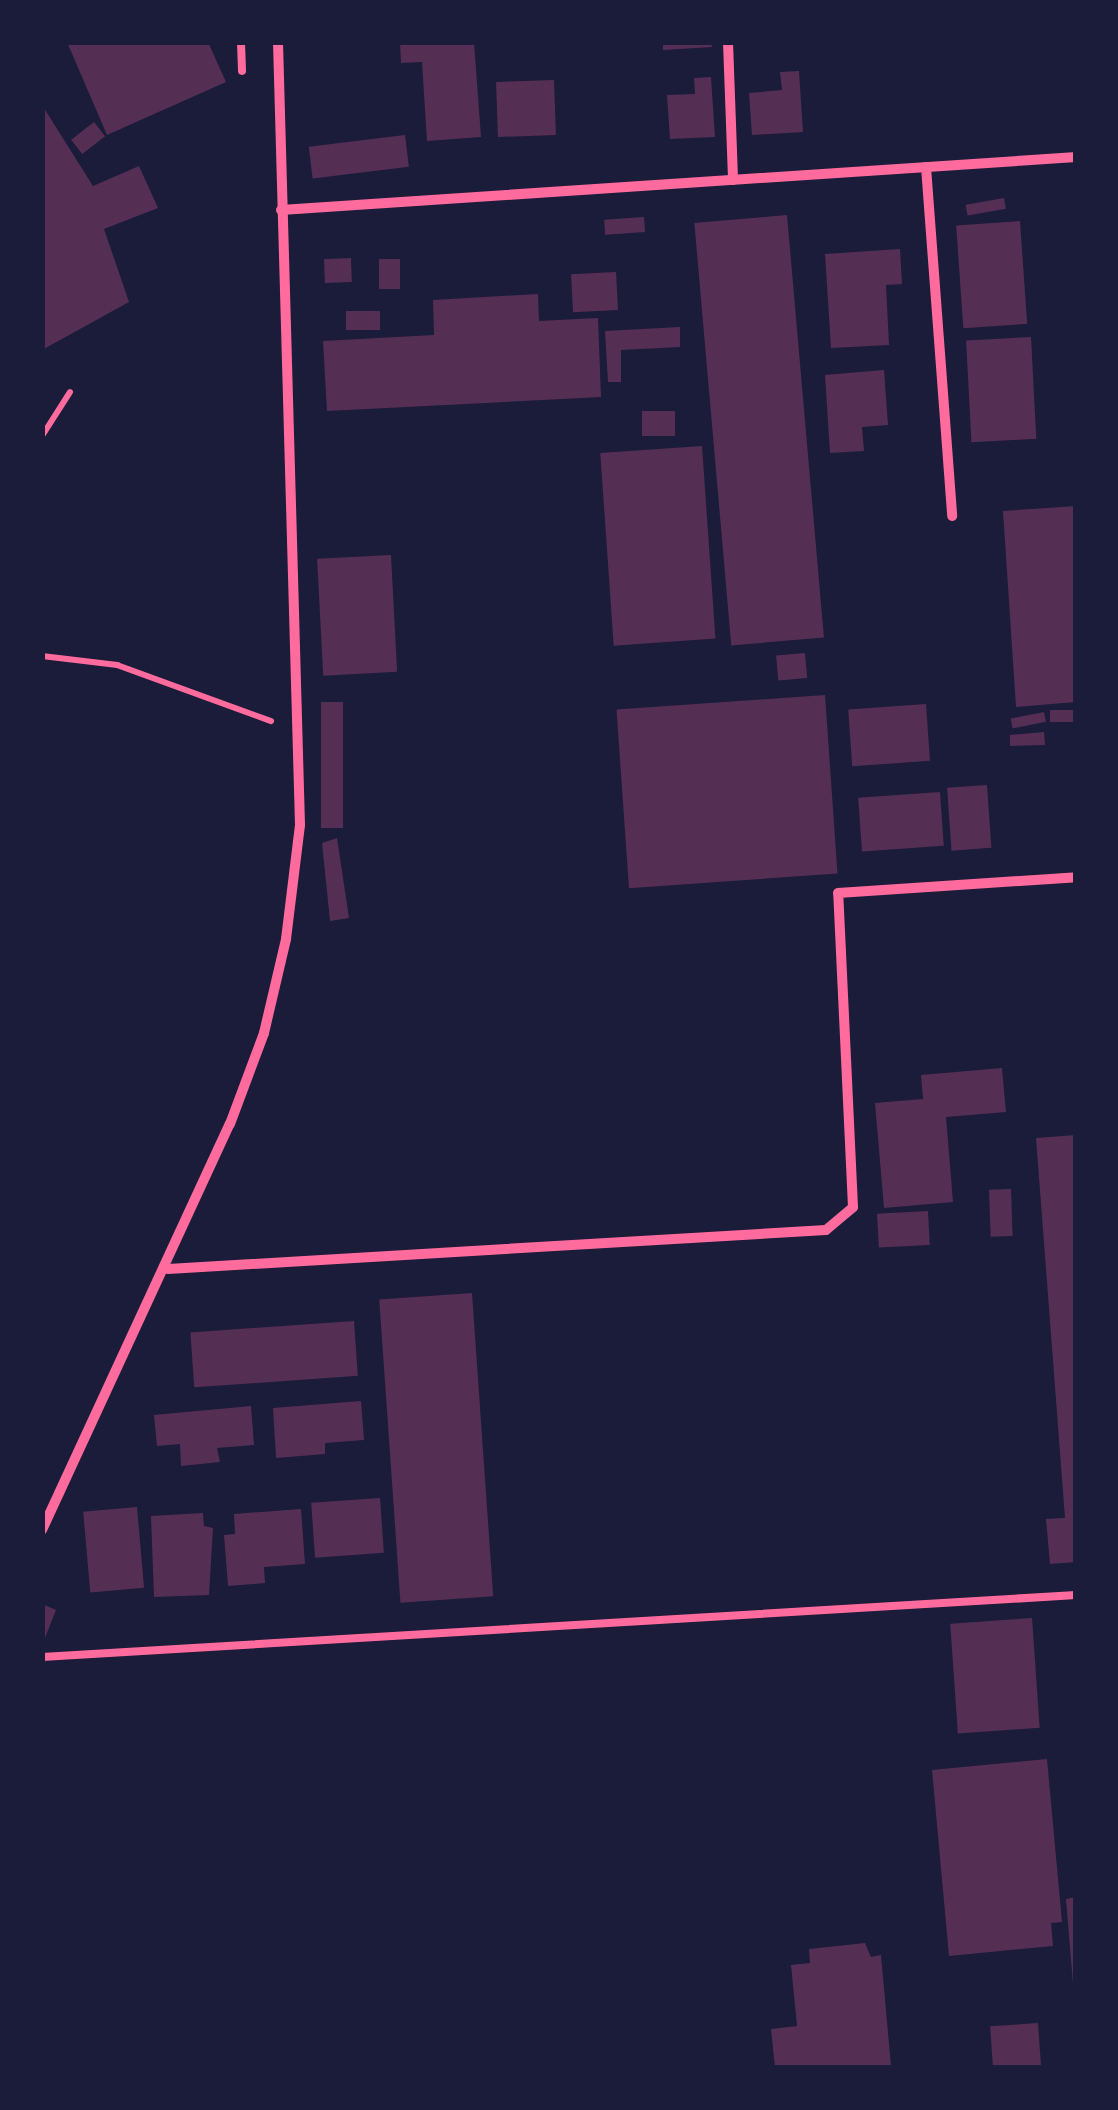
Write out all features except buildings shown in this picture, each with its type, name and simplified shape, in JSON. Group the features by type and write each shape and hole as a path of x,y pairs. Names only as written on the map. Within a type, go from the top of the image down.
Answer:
{"street":[{"path":"42,1530 168,1269 264,1033 286,939 300,825 278,42"},
{"path":"728,42 733,180"},
{"path":"281,210 1076,157"},
{"path":"926,167 952,516"},
{"path":"168,1269 826,1230 853,1207 838,892 1076,877"}],"lane":[{"path":"241,42 242,71"},
{"path":"42,1657 1076,1595"}],"path":[{"path":"42,436 70,392"},
{"path":"42,656 117,666 276,723"}]}
